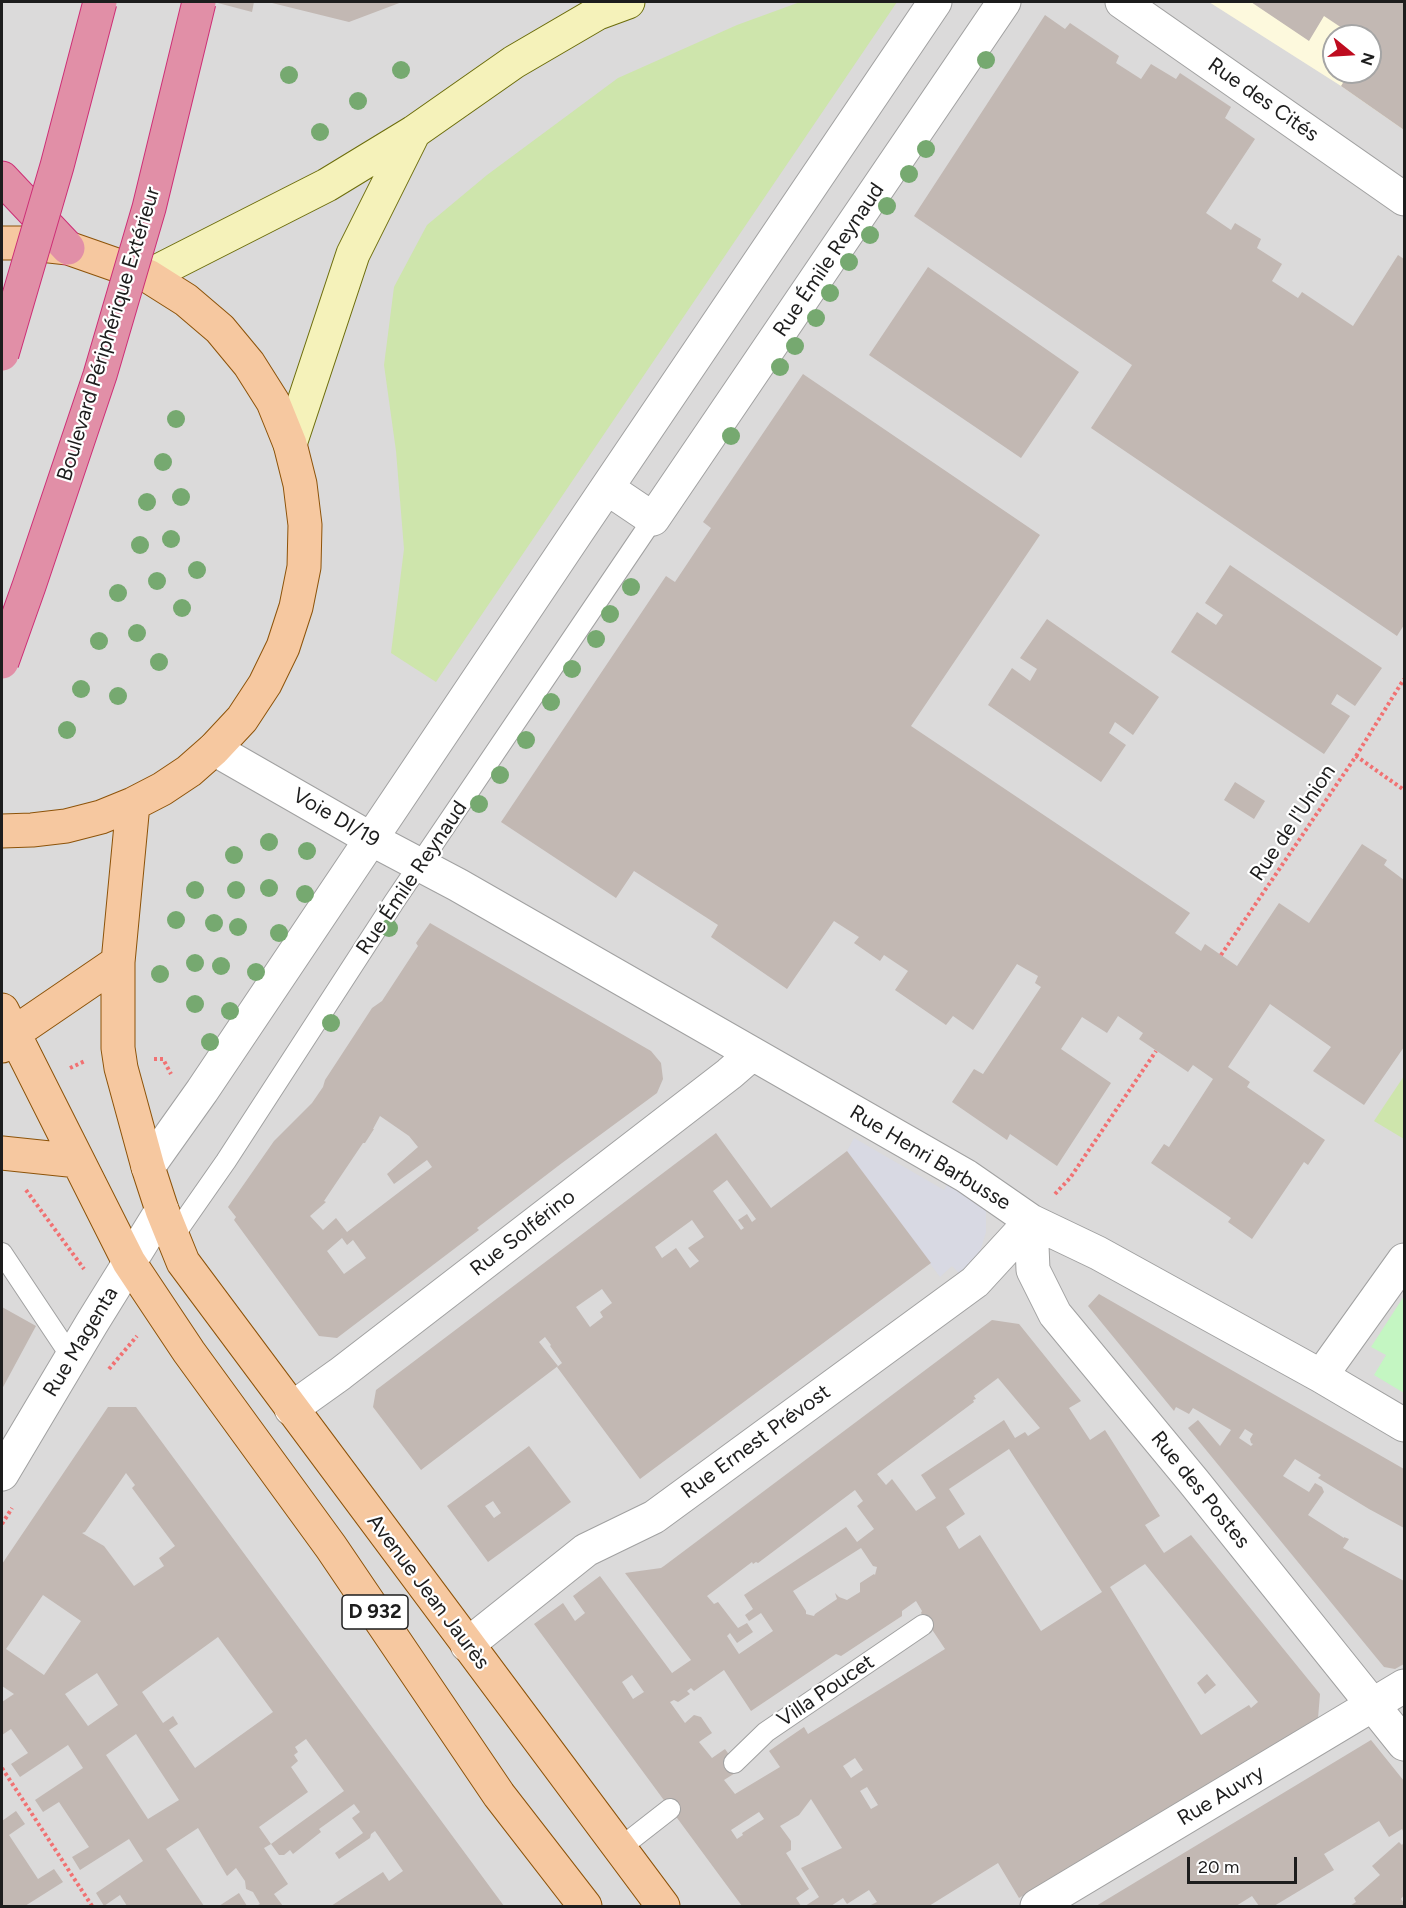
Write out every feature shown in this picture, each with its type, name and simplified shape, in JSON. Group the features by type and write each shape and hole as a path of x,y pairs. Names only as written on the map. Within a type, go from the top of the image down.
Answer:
{"highway":[{"path":"2,354 57,166 100,2"},
{"name":"Boulevard Périphérique Extérieur","path":"2,662 100,375 149,208 199,2"},
{"path":"2,178 68,248"}],"main road":[{"path":"148,276 315,192 414,132 514,62 598,13 628,2"},
{"path":"290,444 353,254 414,132"},
{"path":"2,243 68,248 148,276 186,300 220,329 249,364 273,402 290,444 300,484 305,525 304,567 296,607 283,647 265,684 242,718 214,749 162,789 101,817 66,826 2,831"},
{"name":"Avenue Jean Jaurès","path":"133,804 118,962 118,1048 121,1068 148,1167 183,1262 663,1906"},
{"path":"118,962 6,1030 78,1161 129,1262"},
{"path":"5,1153 78,1161"},
{"name":"D 932","path":"129,1262 189,1352 331,1547 499,1796 585,1906"}],"street":[{"path":"148,1167 189,1111 935,2"},
{"name":"Rue Émile Reynaud","path":"653,519 1004,2"},
{"name":"Rue des Cités","path":"1122,2 1404,199"},
{"path":"607,488 653,519"},
{"name":"Voie DI/19","path":"214,749 371,839 458,885"},
{"name":"Rue Henri Barbusse","path":"458,885 966,1176 1031,1221 1098,1253 1321,1376 1404,1425"},
{"name":"Rue Solférino","path":"291,1409 369,1352 752,1054"},
{"name":"Rue Ernest Prévost","path":"467,1645 586,1550 654,1516 975,1282 1031,1221"},
{"name":"Rue des Postes","path":"1031,1221 1033,1270 1055,1314 1201,1491 1404,1744"},
{"name":"Rue Magenta","path":"2,1474 129,1262 168,1224"},
{"path":"1321,1376 1404,1260"},
{"name":"Rue Auvry","path":"1037,1906 1404,1686"}],"lane":[{"name":"Rue Émile Reynaud","path":"168,1224 226,1161 381,922 653,519"},
{"path":"2,1253 72,1358"},
{"name":"Villa Poucet","path":"734,1763 766,1732 922,1625"},
{"path":"620,1848 670,1809"}],"path":[{"path":"1356,756 1404,679"},
{"name":"Rue de l'Union","path":"1221,955 1356,756 1404,790"},
{"path":"1031,1221 1070,1178 1156,1051"},
{"path":"69,1068 91,1058"},
{"path":"5,1153 13,1174 106,1300"},
{"path":"2,1768 92,1906"}],"shaded area":[{"path":"2,2 1404,2 1404,1906 2,1906"},
{"path":"1209,2 1404,2 1404,130 1338,84 1382,84 1382,24 1322,24 1322,74"},
{"path":"854,1138 944,1190 950,1179 973,1194 986,1211 986,1232 979,1255 964,1278 952,1266 940,1277 847,1151"}],"green space":[{"path":"800,2 897,2 436,682 391,653 404,549 396,451 384,365 394,287 427,225 487,175 618,78 737,25"},
{"path":"1404,1076 1404,1139 1374,1121"},
{"path":"1404,1296 1404,1393 1374,1375 1386,1355 1371,1347"}],"building":[{"path":"214,2 254,2 252,12"},
{"path":"268,2 402,2 349,22"},
{"path":"1251,2 1404,2 1404,130 1341,86 1342,84 1382,84 1382,24 1336,24 1324,16 1309,41"},
{"path":"1045,15 1065,29 1070,23 1119,56 1116,63 1141,79 1151,64 1176,79 1180,73 1231,107 1225,118 1255,139 1206,213 1231,230 1235,223 1261,239 1257,248 1282,264 1272,281 1298,298 1302,292 1353,326 1398,255 1404,259 1404,625 1397,636 1091,428 1132,365 914,216"},
{"path":"928,267 1079,372 1021,458 869,355"},
{"path":"803,374 1040,535 911,726 1190,913 1175,933 1201,951 1205,944 1237,966 1279,903 1309,923 1362,844 1387,860 1384,865 1404,880 1404,1047 1364,1105 1313,1071 1331,1047 1270,1004 1228,1067 1250,1082 1247,1087 1325,1140 1308,1165 1304,1162 1252,1239 1228,1222 1231,1218 1151,1163 1164,1144 1169,1147 1213,1079 1193,1065 1188,1072 1139,1039 1143,1033 1118,1016 1107,1033 1082,1017 1061,1049 1111,1083 1057,1166 1010,1134 1007,1140 952,1102 974,1069 983,1074 1041,987 1035,983 1038,976 1017,964 973,1030 953,1016 946,1025 895,990 908,971 884,955 880,961 854,943 859,937 834,921 787,989 711,937 718,925 634,871 616,898 501,822 666,576 675,582 711,528 703,522"},
{"path":"1230,565 1382,668 1355,706 1337,694 1331,704 1350,716 1324,754 1171,652 1197,612 1216,625 1223,615 1205,603"},
{"path":"1047,619 1159,697 1133,735 1115,722 1109,733 1126,745 1101,782 988,705 1012,668 1030,681 1037,669 1020,658"},
{"path":"1235,782 1265,801 1254,819 1224,800"},
{"path":"430,923 651,1051 661,1063 663,1079 657,1093 477,1228 479,1230 337,1338 319,1336 234,1220 236,1217 228,1207 274,1141 312,1103 372,1008 382,1001 418,946 416,943","holes":["380,1116 409,1136 418,1147 387,1174 394,1184 427,1160 432,1167 347,1232 336,1218 323,1230 310,1216 326,1202 324,1201 365,1143","342,1238 347,1245 353,1240 366,1258 344,1274 327,1251"]},
{"path":"716,1133 771,1208 847,1151 931,1263 640,1479 557,1367 562,1363 545,1337 539,1342 558,1366 421,1470 373,1407 376,1390","holes":["727,1180 756,1219 752,1222 747,1214 738,1220 744,1228 741,1230 713,1191","692,1220 704,1237 688,1248 699,1261 690,1268 676,1248 662,1258 655,1247","602,1289 612,1303 600,1312 603,1317 590,1327 576,1307"]},
{"path":"1099,1294 1404,1469 1404,1528 1318,1478 1321,1475 1295,1459 1283,1476 1309,1492 1315,1483 1322,1487 1324,1492 1308,1515 1349,1539 1343,1548 1404,1581 1404,1664 1395,1669 1384,1667 1188,1428 1198,1420 1220,1446 1231,1430 1193,1408 1189,1414 1176,1407 1174,1411 1088,1306","holes":["1245,1429 1253,1434 1250,1439 1253,1444 1251,1446 1239,1438"]},
{"path":"2,1307 36,1326 2,1389"},
{"path":"992,1320 1019,1324 1081,1401 1069,1408 1090,1440 1105,1430 1160,1516 1145,1525 1164,1553 1191,1535 1320,1694 1318,1718 1019,1898 998,1863 929,1906 869,1906 877,1902 869,1890 847,1904 843,1898 831,1906 805,1906 819,1897 801,1868 842,1848 811,1799 799,1815 780,1826 791,1841 791,1850 786,1853 809,1889 796,1898 801,1906 742,1906 534,1624 563,1603 575,1621 585,1613 573,1596 600,1576 672,1673 691,1660 625,1573 661,1568","holes":["998,1378 1040,1428 1028,1436 1025,1432 1015,1438 1004,1420 921,1475 936,1498 916,1511 892,1479 886,1485 877,1474 976,1399 974,1396","1009,1449 1102,1592 1041,1631 980,1535 959,1549 946,1527 965,1514 949,1489","855,1490 863,1501 857,1506 874,1529 857,1542 846,1527 744,1595 753,1609 745,1615 749,1621 761,1613 773,1631 739,1654 727,1636 730,1633 737,1643 753,1632 747,1623 738,1628 718,1602 714,1604 707,1596 752,1562 753,1564 758,1563","861,1548 873,1566 877,1567 875,1575 860,1583 860,1592 847,1600 835,1593 837,1599 814,1616 806,1614 793,1591","1145,1564 1258,1702 1251,1708 1249,1705 1201,1735 1110,1587","916,1601 921,1613 945,1649 808,1734 804,1727 769,1751 780,1767 735,1794 724,1780 740,1770 725,1749 712,1758 699,1742 712,1733 701,1717 694,1715 685,1723 670,1702 674,1700 678,1702 690,1694 687,1691 691,1688 694,1691 724,1670 751,1711 836,1654 841,1656 902,1616 902,1611","632,1675 644,1692 633,1699 622,1682","855,1758 863,1770 851,1778 843,1766","867,1787 878,1805 871,1809 860,1791","759,1812 764,1819 742,1833 743,1835 737,1839 731,1830"]},
{"path":"108,1407 136,1407 504,1906 331,1906 383,1872 389,1881 403,1871 375,1831 370,1838 339,1859 335,1853 363,1833 352,1818 360,1812 354,1804 319,1829 321,1832 293,1854 290,1850 284,1855 279,1855 271,1844 264,1848 288,1884 274,1894 283,1906 256,1906 260,1904 253,1892 246,1889 245,1881 236,1868 227,1876 198,1828 166,1849 204,1906 127,1906 120,1895 104,1906 96,1893 143,1861 129,1839 80,1870 72,1857 89,1847 59,1802 43,1812 35,1800 83,1768 68,1745 20,1777 11,1764 28,1753 11,1729 2,1735 2,1702 14,1694 2,1686 2,1564","holes":["126,1473 135,1485 132,1488 175,1546 159,1558 164,1566 134,1586 104,1546 82,1533 85,1532","43,1595 81,1621 44,1675 6,1649","218,1637 273,1712 195,1768 169,1730 178,1724 173,1716 163,1723 142,1692","97,1673 118,1705 88,1726 65,1694","136,1734 179,1800 148,1819 106,1755","306,1739 344,1791 271,1844 259,1827 308,1792 291,1767 298,1761 294,1755 298,1752 295,1747"]},
{"path":"529,1446 571,1502 488,1562 447,1506","holes":["493,1501 501,1513 494,1518 485,1506"]},
{"path":"1207,1674 1216,1685 1205,1694 1197,1683"},
{"path":"1371,1740 1404,1781 1404,1833 1402,1829 1389,1837 1379,1821 1324,1854 1334,1870 1274,1906 1259,1906 1252,1896 1236,1906 1096,1906"},
{"path":"16,1811 25,1824 9,1835 38,1879 54,1869 63,1882 25,1906 2,1906 2,1821"},
{"path":"1399,1842 1402,1845 1404,1842 1404,1895 1401,1899 1404,1906 1350,1906 1356,1902 1354,1898 1380,1875 1372,1866"},
{"path":"239,1893 247,1906 219,1906"}]}
